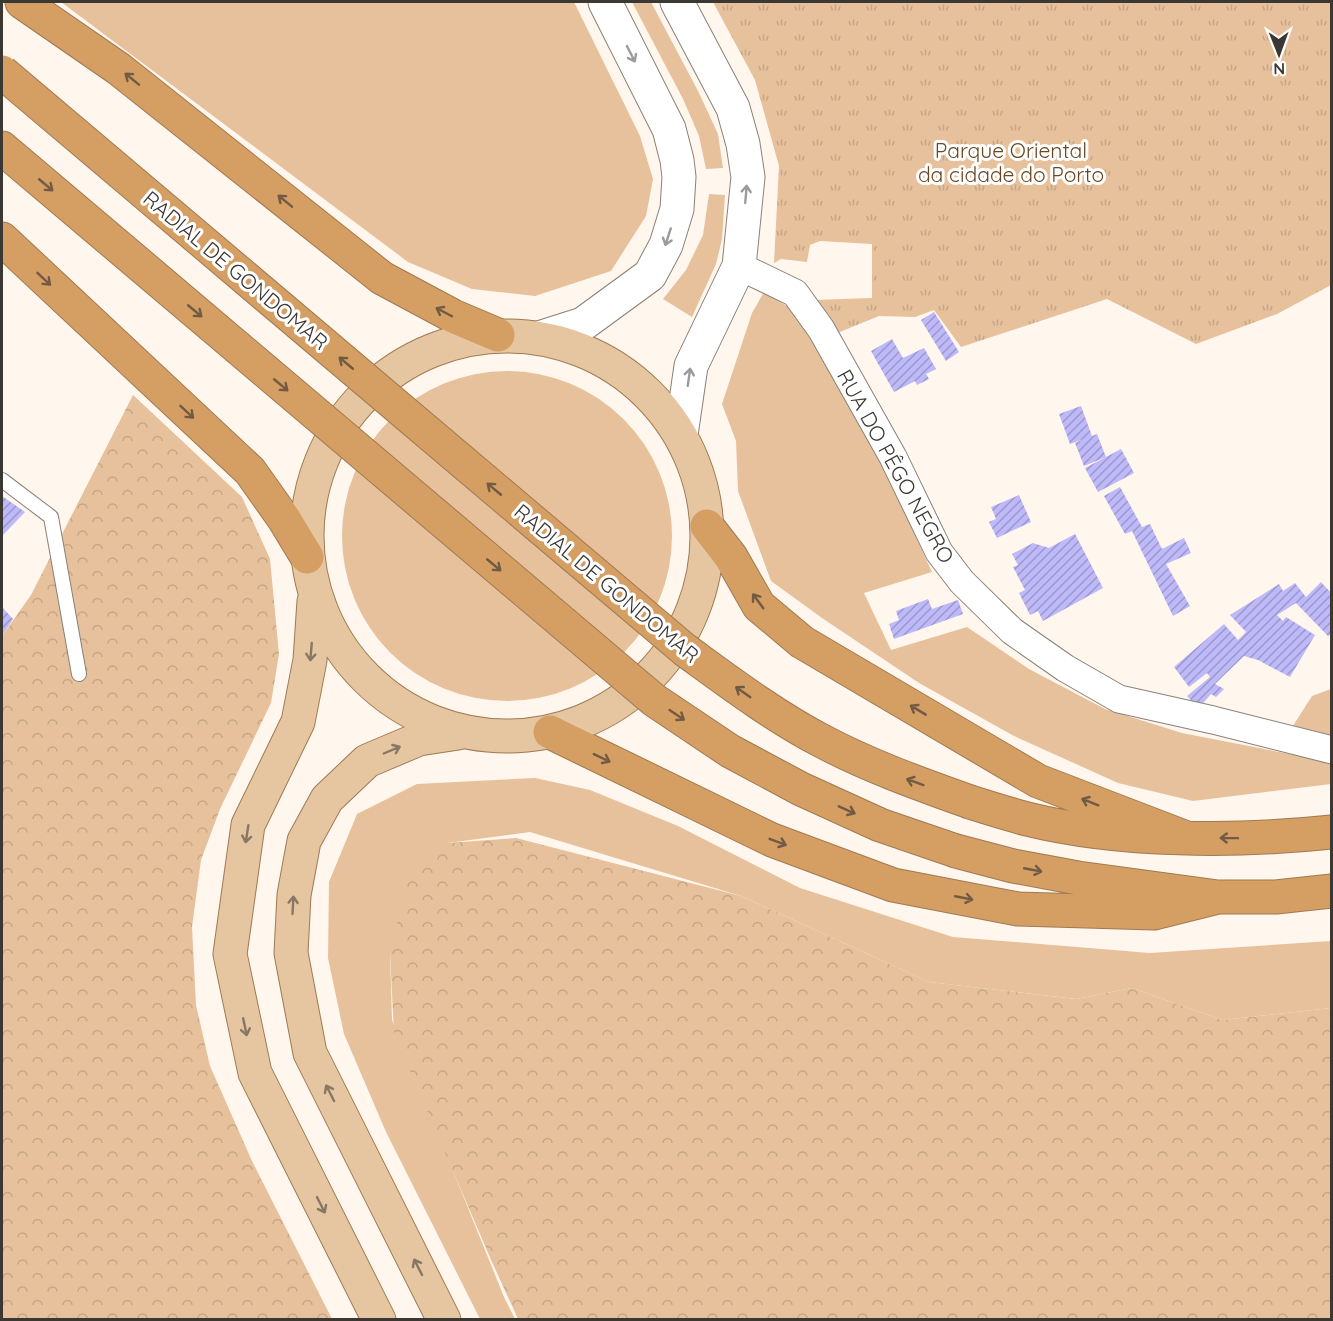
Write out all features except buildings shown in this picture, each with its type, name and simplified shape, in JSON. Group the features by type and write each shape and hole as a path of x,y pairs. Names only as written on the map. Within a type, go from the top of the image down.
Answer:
{"highway":[{"path":"22,2 119,69 382,278 453,316 498,335"},
{"name":"RADIAL DE GONDOMAR","path":"2,72 685,650 755,700 822,741 898,776 970,802 1028,819 1095,831 1184,837 1275,838 1332,832"},
{"path":"2,148 654,700 730,751 801,789 880,825 956,851 1013,866 1078,878 1218,897 1276,897 1332,891"},
{"path":"2,239 250,471 284,519 307,557"},
{"path":"707,526 731,557 759,606 802,642 1038,781 1184,837"},
{"path":"550,732 772,840 893,885 1018,909 1154,913 1218,897"}],"main road":[{"path":"539,338 583,324 650,275 666,245 677,209 677,160 669,129 605,2"},
{"path":"677,2 733,108 743,144 748,177 739,266 691,366 681,435"},
{"path":"498,335 539,338 588,353 641,387 681,435 704,494 707,526 704,577 691,617 657,670 609,709 550,732 504,736 463,732 426,720 373,686 333,638 314,594 307,557 307,516 323,456 357,403 405,363 464,340 498,335"},
{"path":"314,594 310,660 298,722 248,825 230,954 255,1072 379,1320"},
{"path":"444,1320 310,1053 291,953 294,895 304,841 327,799 366,761 419,739 463,732"}],"street":[{"name":"RUA DO PÊGO NEGRO","path":"739,266 795,293 821,329 893,457 939,552 962,582 1012,631 1065,668 1119,699 1332,750"}],"lane":[{"path":"2,480 51,517 79,674"}],"green space":[{"path":"61,2 574,2 640,136 653,179 646,216 611,271 535,296 472,289 408,262"},
{"path":"632,2 651,2 718,134 723,168 706,169 699,136 683,99"},
{"name":"Parque Oriental da cidade do Porto","path":"713,2 1331,2 1331,285 1277,314 1196,344 1107,299 961,347 934,310 915,317 879,316 830,336 814,300 872,298 872,244 820,241 810,245 807,262 781,259 774,263 779,166 755,80"},
{"path":"709,194 725,195 722,239 716,264 692,317 663,299 686,270 703,235"},
{"path":"764,292 793,310 839,383 877,453 932,572 864,593 891,650 967,627 1029,669 1105,709 1182,733 1331,762 1331,784 1193,801 1118,783 1014,736 919,683 771,581 738,491 736,441 722,404 752,313"},
{"path":"507,371 539,374 570,383 599,399 624,419 644,444 660,473 669,504 672,536 669,568 660,599 644,628 624,653 599,673 570,689 539,698 507,701 475,698 444,689 415,673 390,653 370,628 354,599 345,568 342,536 345,504 354,473 370,444 390,419 415,399 444,383 475,374"},
{"path":"133,395 242,497 270,559 279,654 271,703 220,809 201,860 192,927 196,1005 210,1066 252,1161 332,1319 2,1320 2,636 31,595"},
{"path":"1331,689 1331,743 1289,732 1312,696"},
{"path":"535,778 590,790 678,826 800,888 953,937 1150,953 1331,941 1331,1008 1222,1020 1132,988 1076,999 929,982 741,896 530,832 447,843 390,953 392,1020 504,1297 515,1319 480,1319 386,1132 344,1034 328,958 329,882 357,814 417,784"},
{"path":"516,838 741,896 929,982 1076,999 1132,988 1222,1020 1331,1008 1331,1319 518,1319 394,1034 390,953 408,876 447,843"}]}
